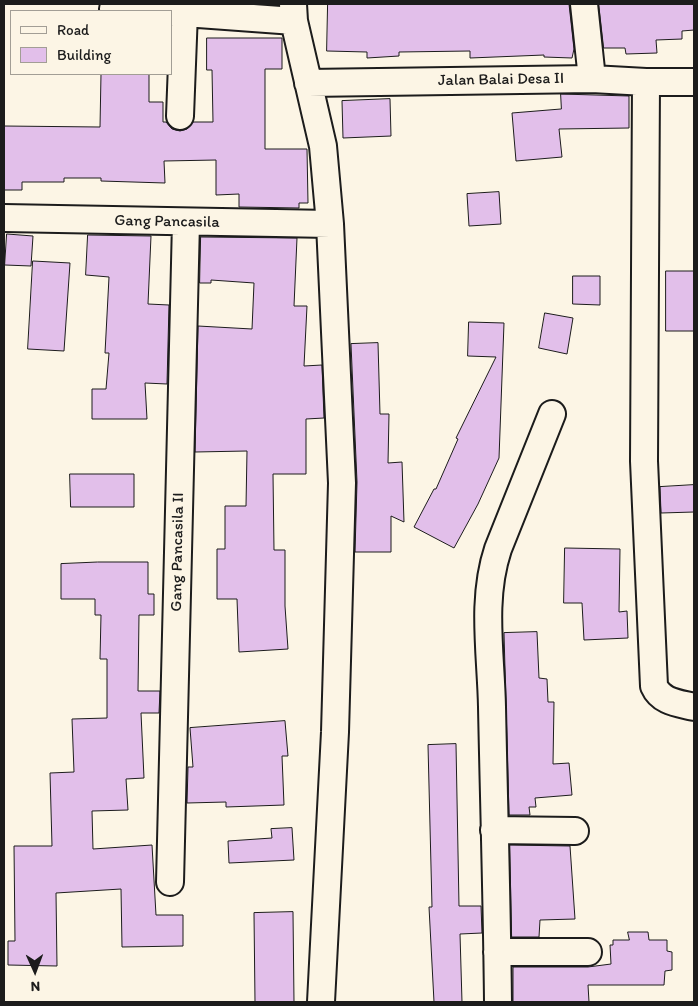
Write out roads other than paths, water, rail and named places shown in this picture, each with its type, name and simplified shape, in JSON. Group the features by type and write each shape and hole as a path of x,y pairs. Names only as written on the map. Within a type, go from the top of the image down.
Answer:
{"street":[{"path":"584,4 592,79"},
{"path":"113,9 133,10"},
{"path":"180,116 172,12 293,12 323,146 330,224 342,483 335,732 321,1002"},
{"name":"Jalan Balai Desa II","path":"308,82 592,79 694,82"},
{"path":"646,82 644,461 654,686 658,695 668,700 694,707"},
{"name":"Gang Pancasila","path":"4,218 330,224"},
{"name":"Gang Pancasila II","path":"170,882 186,222"},
{"path":"498,1002 487,609 492,568 552,414"},
{"path":"494,830 575,831"},
{"path":"497,952 588,952"}]}
